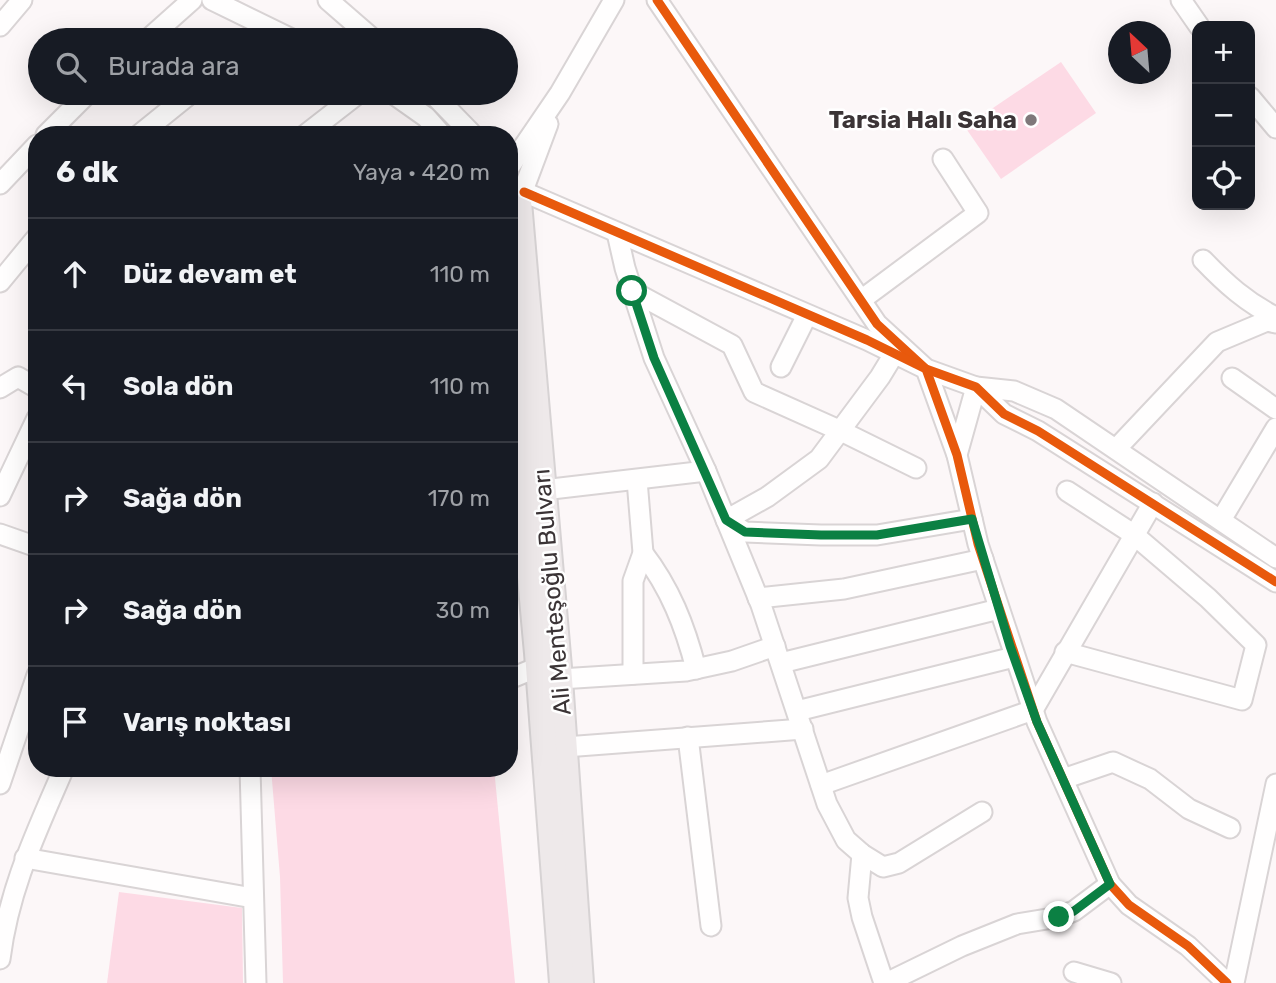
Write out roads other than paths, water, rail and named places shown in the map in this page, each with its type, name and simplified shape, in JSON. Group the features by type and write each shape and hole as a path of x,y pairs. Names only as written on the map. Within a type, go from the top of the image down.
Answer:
{"main road":[{"name":"Ali Menteşoğlu Bulvarı","path":"519,197 560,679 581,983"},
{"name":"Ali Menteşoğlu Bulvarı","path":"518,447 562,983"}],"street":[{"path":"0,26 22,0"},
{"path":"160,28 192,0"},
{"path":"212,0 255,28"},
{"path":"328,0 360,28"},
{"path":"518,155 560,93 614,0"},
{"path":"657,0 877,324 926,369 957,455 983,559 1032,710 1110,884 1129,905 1188,946 1225,981 1276,784"},
{"path":"1181,0 1196,21"},
{"path":"519,197 560,93"},
{"path":"1255,103 1276,128"},
{"path":"56,126 76,105"},
{"path":"150,126 176,105"},
{"path":"316,126 343,105"},
{"path":"405,105 426,126"},
{"path":"444,105 464,126"},
{"path":"0,184 28,154"},
{"path":"861,300 978,213 943,159"},
{"path":"518,174 519,197"},
{"path":"519,197 617,233 926,369 976,387 1014,391 1056,409 1276,558"},
{"path":"617,233 654,358 706,471 758,598 827,804 846,840 883,867 899,863 982,812"},
{"path":"0,282 28,248"},
{"path":"1203,260 1226,284 1254,305 1276,317"},
{"path":"632,291 732,345 754,392 916,468"},
{"path":"781,367 807,315"},
{"path":"1115,449 1217,342 1268,321 1276,323"},
{"path":"726,520 767,497 819,459 894,354"},
{"path":"0,368 28,383"},
{"path":"0,388 18,377"},
{"path":"1232,378 1276,409"},
{"path":"957,455 976,387"},
{"path":"976,387 1004,414 1038,431 1276,582"},
{"path":"1221,520 1276,428"},
{"path":"0,496 28,437"},
{"path":"543,491 706,471"},
{"path":"633,674 633,581 643,554 637,480"},
{"path":"1065,652 1242,700 1256,645 1208,598 1133,534 1067,491"},
{"path":"821,785 1032,710 1153,503"},
{"path":"726,520 745,532 877,535 972,519"},
{"path":"0,534 28,544"},
{"path":"643,554 657,572 686,629 696,669"},
{"path":"758,598 844,589 983,559"},
{"path":"518,675 538,667 560,679 696,669 999,609"},
{"path":"565,747 688,737 800,720 1014,657"},
{"path":"0,783 28,701"},
{"path":"688,737 711,926"},
{"path":"1063,779 1113,762 1150,779 1189,809 1230,828"},
{"path":"0,959 2,922 25,858 60,777"},
{"path":"250,777 256,983"},
{"path":"862,854 858,898 885,983 913,978 962,946 1017,924 1059,917 1074,911 1110,884"},
{"path":"25,858 254,898"},
{"path":"1074,972 1111,983"}],"place":[{"name":"Tarsia Halı Saha","path":"1031,120"}]}
